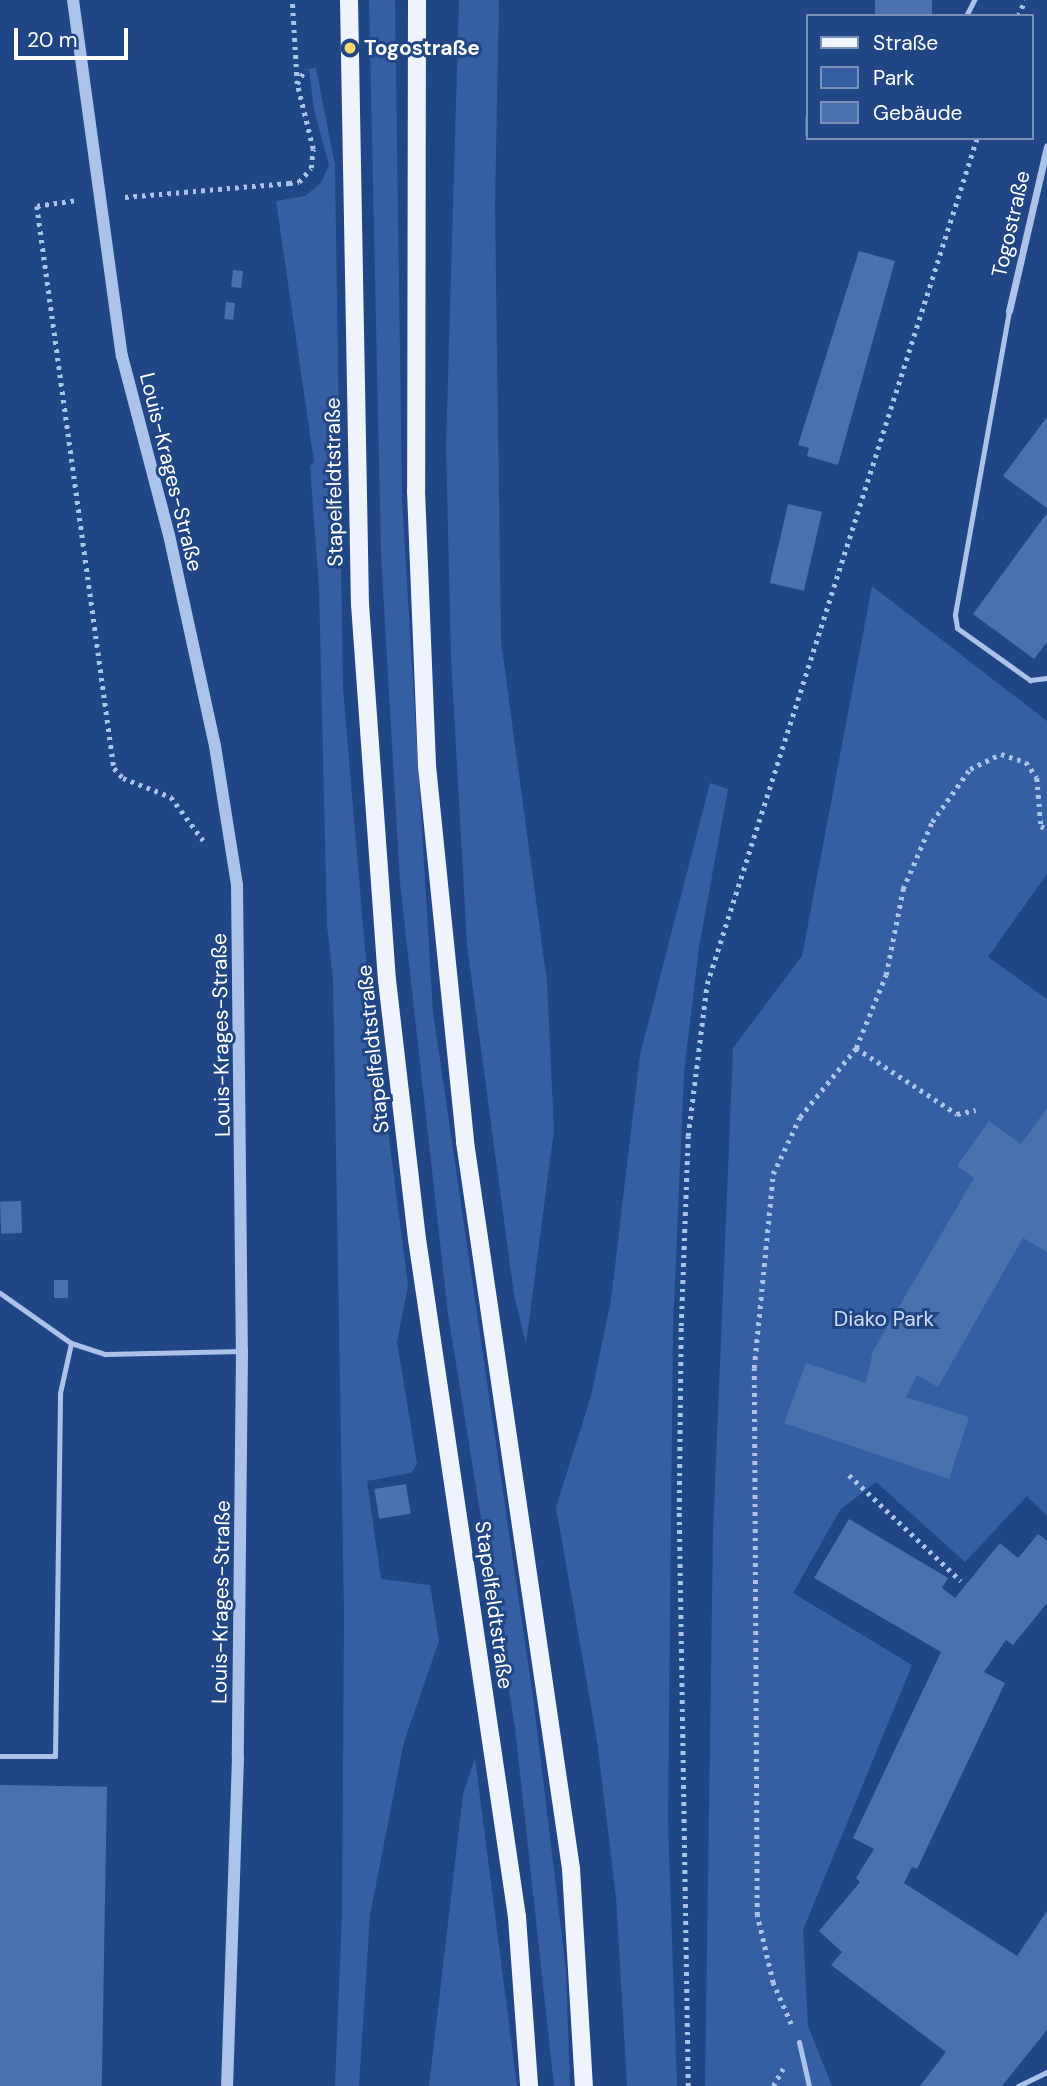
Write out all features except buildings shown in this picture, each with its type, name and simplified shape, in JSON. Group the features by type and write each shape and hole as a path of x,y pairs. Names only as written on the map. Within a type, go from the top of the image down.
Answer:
{"main road":[{"name":"Stapelfeldtstraße","path":"349,0 360,604 387,979 417,1239 517,1916 529,2086"},
{"name":"Stapelfeldtstraße","path":"417,0 416,491 426,766 465,1142 570,1869 584,2086"}],"street":[{"name":"Louis-Krages-Straße","path":"73,0 122,356 169,535 215,746 237,885 242,1351 238,1757 227,2086"},
{"name":"Togostraße","path":"1009,310 1047,146"}],"lane":[{"path":"1009,310 955,615 957,628 1030,680 1047,678"},
{"path":"0,1293 71,1343 105,1354 242,1351"},
{"path":"0,1756 55,1756 60,1393 71,1343"},
{"path":"799,2042 809,2086"},
{"path":"1018,2086 1047,2072"}],"path":[{"path":"205,843 171,797 123,778 114,768 37,206 102,198 182,195 299,181 311,168 313,149 297,84 292,0"},
{"path":"297,84 305,69"},
{"path":"688,2086 679,1510 681,1326 688,1136 707,984 976,140"},
{"path":"799,2042 773,1983 757,1914 754,1368 773,1174 800,1117 856,1048 886,975 903,889 932,822 970,769 1001,754 1026,761 1037,778 1041,826 1047,829"},
{"path":"856,1048 957,1114 976,1110"},
{"path":"849,1475 961,1581"}],"green space":[{"path":"369,0 395,0 402,499 433,1012 534,1704 566,1970 570,2086 554,2086 515,1728 448,1314 400,883 381,555"},
{"path":"459,0 499,0 495,205 501,641 547,982 554,1130 526,1344 514,1295 467,945 451,658 446,446"},
{"path":"316,68 335,165 343,688 365,949 408,1286 397,1342 417,1464 411,1473 367,1481 381,1579 430,1585 439,1641 404,1742 370,1915 359,2086 335,2086 342,1913 344,1615 333,979 327,925 319,588 310,466 314,462 276,201 305,196 321,183 329,165 314,110 309,69"},
{"name":"Diako Park","path":"872,586 1047,721 1047,874 988,957 1047,999 1047,1516 1027,1496 965,1562 876,1482 840,1510 793,1593 912,1665 803,1930 808,2026 832,2086 705,2086 713,1533 733,1048 802,956"},
{"path":"710,783 728,789 699,947 684,1073 673,1327 668,1821 677,2086 627,2086 616,1897 597,1741 556,1507 591,1396 611,1300 640,1055"},
{"path":"475,1758 517,2086 429,2086 463,1794"}],"place":[{"name":"Togostraße","path":"350,48"}]}
